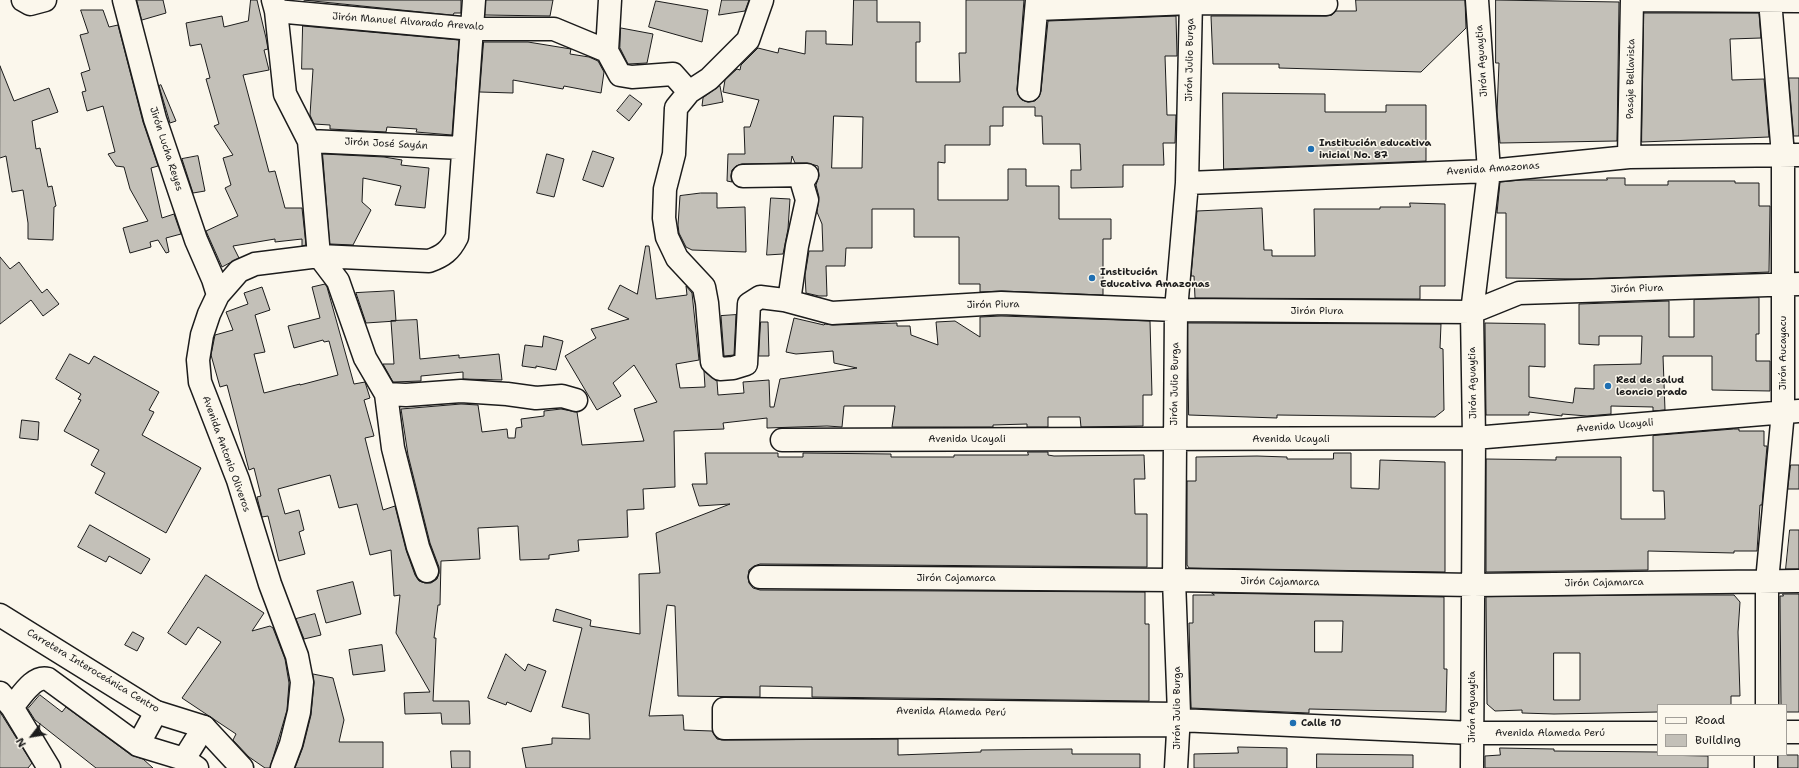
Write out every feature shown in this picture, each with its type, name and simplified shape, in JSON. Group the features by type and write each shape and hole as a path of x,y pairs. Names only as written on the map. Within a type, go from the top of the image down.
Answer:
{"main road":[{"path":"23,0 30,4 45,0"},
{"name":"Jirón Lucha Reyes","path":"124,0 155,119 196,240 213,279 218,295"},
{"name":"Avenida Antonio Oliveros","path":"282,768 291,744 299,712 302,682 297,656 270,584 238,480 200,382 198,360 201,341 209,314 218,295 240,272 255,264 319,256 428,260 441,256 452,248 457,238 474,0"},
{"path":"610,0 607,50 620,75 632,77 673,74 689,92"},
{"path":"743,176 807,175 802,183 807,200 797,246 789,301 760,297 748,304 746,364 733,368 720,369 712,362 707,303 704,287 677,258 667,237 664,218 665,189 674,154 676,108 689,92 710,79 748,40 762,0"},
{"name":"Jirón Aguaytia","path":"1472,768 1474,438 1472,312 1489,171 1478,0"},
{"path":"1632,0 1799,1"},
{"name":"Pasaje Bellavista","path":"1629,157 1632,0"},
{"name":"Jirón Aucayacu","path":"1766,704 1767,581 1791,411 1791,155 1770,1"},
{"path":"1029,90 1037,5 1191,2 1326,4"},
{"name":"Jirón Julio Burga","path":"1176,768 1178,720 1174,580 1174,439 1176,310 1187,183 1191,2"},
{"path":"274,6 285,94 309,141 319,256 338,281 365,358 386,394 393,448 418,547 428,571"},
{"name":"Jirón Manuel Alvarado Arevalo","path":"274,6 473,29 554,29 607,50"},
{"name":"Jirón José Sayán","path":"309,141 463,148"},
{"name":"Avenida Amazonas","path":"1187,183 1489,171 1629,157 1791,155"},
{"name":"Jirón Piura","path":"789,301 832,313 1001,303 1176,310 1472,312 1519,293 1791,284"},
{"path":"386,394 406,395 461,391 507,394 536,398 562,396 576,400"},
{"name":"Avenida Ucayali","path":"782,440 1474,438 1791,411"},
{"name":"Jirón Cajamarca","path":"760,577 1174,580 1473,585 1799,581"},
{"name":"Carretera Interoceánica Centro","path":"0,615 156,712 204,727 242,768"},
{"path":"49,768 6,700 43,678 48,679 138,744 190,764 204,727"},
{"path":"138,744 156,712"},
{"name":"Avenida Alameda Perú","path":"724,719 1178,720 1472,733 1657,733"},
{"path":"1787,732 1799,732"},
{"path":"1766,756 1766,768"}],"building":[{"path":"137,0 163,0 166,13 142,20"},
{"path":"251,0 257,0 268,49 264,50 269,70 243,75 269,172 275,171 285,208 302,208 306,245 302,246 302,239 275,242 275,239 233,246 239,258 222,267 206,231 238,216 225,188 231,185 223,158 233,155 214,126 219,124 206,79 210,78 201,44 190,46 186,23 222,16 224,27 248,21"},
{"path":"304,0 461,0 461,13 454,13 453,15"},
{"path":"486,0 553,0 550,16 485,15"},
{"path":"722,0 749,0 745,11 719,15"},
{"path":"854,0 877,0 877,22 920,22 920,42 916,42 916,82 960,82 959,53 966,53 966,0 1024,0 1017,89 1018,95 1022,100 1028,102 1035,101 1039,97 1041,91 1048,21 1176,16 1177,56 1165,56 1167,115 1176,115 1175,143 1163,143 1164,165 1123,165 1123,187 1071,188 1071,170 1081,170 1080,144 1043,144 1042,116 1035,116 1035,107 1003,107 1003,126 990,126 990,145 945,145 945,163 938,162 938,200 1008,200 1008,169 1026,169 1026,186 1059,186 1059,219 1111,219 1111,239 1103,239 1103,295 1002,291 980,292 980,284 959,284 959,237 914,237 914,209 872,209 872,248 846,248 845,266 826,266 827,296 806,293 805,275 809,251 823,251 822,224 817,212 819,197 816,185 819,176 818,166 807,163 795,163 792,156 791,163 742,164 736,166 732,170 732,182 727,181 728,154 745,154 744,127 750,127 759,100 723,92 725,80 737,69 740,70 741,65 758,48 778,53 779,48 805,54 806,31 826,31 826,44 852,45","holes":["834,116 863,117 862,168 832,168"]},
{"path":"1356,0 1465,0 1466,28 1421,72 1279,68 1279,64 1213,64 1211,16 1326,16 1332,15 1336,11 1356,11"},
{"path":"1496,0 1619,2 1617,141 1500,143 1497,112 1499,63 1496,63"},
{"path":"656,1 708,10 702,42 649,27"},
{"path":"81,10 103,10 109,27 118,25 143,122 158,166 151,168 162,218 174,214 181,234 166,238 169,252 166,253 158,240 150,242 151,247 130,253 123,228 148,221 130,189 124,167 116,166 108,154 115,152 103,106 87,111 82,92 86,91 81,73 90,70 80,35 88,33"},
{"path":"1644,13 1759,13 1761,38 1730,39 1732,80 1764,79 1769,137 1642,142"},
{"path":"303,26 459,40 452,135 416,132 417,129 387,127 386,132 330,129 330,125 314,124 310,115 313,69 302,69"},
{"path":"621,28 653,34 647,63 628,64 620,48"},
{"path":"484,42 528,42 571,49 570,54 589,57 598,61 604,72 601,93 564,86 563,89 513,80 513,93 480,92"},
{"path":"0,66 14,101 49,88 58,112 32,121 36,149 40,148 48,187 52,186 56,206 54,207 53,240 28,239 28,223 23,190 12,192 6,156 0,158"},
{"path":"1789,78 1799,78 1799,136 1794,136"},
{"path":"161,85 176,121 170,123 159,86"},
{"path":"720,86 723,102 702,106 703,98"},
{"path":"1223,93 1325,94 1325,112 1386,112 1386,105 1426,105 1426,161 1224,169"},
{"path":"630,95 642,104 629,121 617,111"},
{"path":"593,151 614,158 603,187 583,180"},
{"path":"323,154 384,157 402,160 401,165 429,168 425,208 395,205 401,186 363,178 362,202 371,210 353,245 330,244"},
{"path":"547,154 564,159 554,197 537,193"},
{"path":"198,156 205,191 193,193 182,159"},
{"path":"1607,178 1625,178 1625,185 1668,185 1668,181 1735,181 1735,183 1759,183 1759,206 1770,206 1769,272 1579,279 1506,278 1506,213 1497,213 1500,182 1521,180 1607,180"},
{"path":"701,193 717,193 717,208 745,207 746,252 692,250 686,247 679,233 678,225 680,196"},
{"path":"771,198 790,199 788,229 783,254 767,255"},
{"path":"1410,203 1445,204 1445,286 1420,286 1420,299 1195,298 1194,276 1191,276 1197,211 1262,208 1264,250 1272,250 1272,256 1315,256 1314,209 1380,209 1380,207 1410,207"},
{"path":"646,246 649,246 656,299 687,295 686,286 692,293 699,360 676,364 680,388 705,387 704,371 717,381 718,395 744,393 743,382 769,380 770,407 774,407 780,379 857,368 834,363 833,351 796,354 786,352 794,318 824,325 897,323 897,326 910,326 911,335 938,345 936,322 955,321 980,337 980,317 1001,316 1150,321 1152,395 1143,395 1143,426 1081,427 1080,417 1048,417 1048,427 1027,427 1027,424 993,425 993,427 892,427 895,406 844,406 842,427 767,428 767,418 723,423 724,429 674,431 675,487 643,489 644,509 627,510 628,537 578,540 579,551 549,555 549,559 520,560 518,526 478,528 480,559 441,561 440,605 438,605 434,638 436,638 433,701 469,701 470,724 442,724 441,713 405,714 404,693 430,692 396,633 400,595 394,596 391,550 370,555 357,504 339,508 330,475 278,489 285,514 299,510 304,530 299,532 305,554 279,561 268,516 262,517 257,497 261,496 254,468 249,470 227,385 220,387 211,355 215,335 233,330 226,312 248,304 244,293 262,287 270,310 255,315 265,352 254,354 264,393 338,375 329,341 324,342 323,340 294,348 288,326 320,318 312,287 325,284 354,384 365,382 370,398 364,400 374,436 365,438 383,510 395,506 406,550 415,575 419,581 431,583 437,579 439,567 430,543 408,455 401,409 461,404 478,405 482,432 507,429 508,438 515,438 516,428 522,427 521,419 544,416 544,411 561,409 577,412 582,445 644,441 634,409 657,402 634,365 613,383 621,396 597,410 565,356 596,338 591,329 629,319 608,309 620,285 637,294"},
{"path":"0,257 10,269 19,262 42,293 47,289 59,304 43,316 31,300 0,324"},
{"path":"394,291 396,321 366,323 356,293"},
{"path":"1759,298 1759,334 1756,334 1756,361 1770,361 1770,391 1712,390 1712,356 1663,356 1665,410 1653,411 1653,407 1611,406 1611,414 1587,416 1562,414 1562,416 1529,412 1529,415 1486,415 1485,323 1545,324 1545,367 1529,366 1529,397 1573,403 1575,388 1594,389 1594,365 1641,364 1642,336 1599,336 1599,345 1579,344 1579,304 1669,301 1669,337 1694,337 1694,300"},
{"path":"736,315 734,355 724,356 721,316"},
{"path":"417,320 420,359 459,355 459,358 499,354 502,380 463,379 463,372 421,376 421,381 393,382 383,364 394,364 391,321"},
{"path":"761,322 768,322 769,356 759,356"},
{"path":"1188,323 1441,324 1440,348 1443,349 1444,410 1435,417 1277,415 1277,418 1189,415"},
{"path":"544,336 563,341 556,370 536,366 536,368 522,366 525,345 542,347"},
{"path":"70,354 89,364 94,356 159,392 149,410 154,412 142,435 201,468 166,533 95,493 105,473 91,465 99,450 64,431 81,400 78,399 81,394 56,379"},
{"path":"22,420 39,422 38,440 20,438"},
{"path":"1739,429 1739,431 1764,431 1764,446 1767,446 1762,505 1760,505 1757,551 1734,551 1734,553 1648,551 1648,570 1486,572 1486,459 1556,460 1556,457 1621,457 1621,519 1665,519 1664,491 1653,491 1653,436"},
{"path":"1028,452 1048,452 1048,455 1054,456 1144,455 1145,479 1134,479 1135,514 1147,514 1147,567 760,564 749,570 749,583 753,588 760,590 1145,592 1145,624 1149,624 1149,701 812,697 812,687 760,686 760,697 678,696 675,606 667,605 649,716 683,715 684,730 712,731 717,739 724,740 898,739 898,755 981,752 981,750 1072,749 1072,754 1140,754 1140,768 526,768 522,748 552,744 552,738 590,739 589,714 562,707 582,628 553,621 556,609 591,620 590,626 640,634 639,574 660,573 656,533 730,504 699,506 692,484 707,484 705,453 778,453 778,457 803,457 803,453 891,454 891,457 954,457 954,455 1028,455"},
{"path":"1334,453 1351,453 1351,488 1379,489 1380,460 1445,462 1445,572 1189,568 1187,565 1187,481 1196,481 1196,457 1257,456 1287,457 1287,459 1333,459"},
{"path":"1791,465 1799,465 1799,489 1788,489"},
{"path":"90,525 150,559 141,574 109,556 106,562 78,547"},
{"path":"1790,530 1799,530 1799,569 1786,569"},
{"path":"206,575 264,613 252,631 270,626 273,628 285,659 289,683 287,710 270,768 265,768 249,757 233,740 236,734 182,698 221,642 198,627 186,645 168,633"},
{"path":"353,582 361,614 326,623 317,591"},
{"path":"1212,593 1444,597 1444,669 1447,669 1446,712 1309,709 1309,713 1191,708 1189,623 1193,623 1193,595 1214,595","holes":["1315,621 1343,621 1342,652 1315,652"]},
{"path":"1783,594 1799,594 1799,712 1787,712 1787,704 1781,704 1780,596 1783,596"},
{"path":"1734,595 1740,602 1738,632 1740,696 1731,696 1731,704 1657,704 1657,712 1554,714 1522,713 1522,710 1495,711 1487,704 1486,597","holes":["1554,653 1580,653 1580,700 1554,700"]},
{"path":"315,614 321,635 304,639 296,619"},
{"path":"133,632 144,638 137,651 125,645"},
{"path":"382,645 385,671 353,675 349,650"},
{"path":"506,654 525,671 528,664 546,671 531,712 507,702 506,705 488,698"},
{"path":"313,674 333,678 344,720 339,742 383,742 383,768 295,768 303,747 311,715 314,683"},
{"path":"40,695 62,712 66,707 131,755 143,759 153,768 96,768 35,720 28,709"},
{"path":"0,712 32,763 28,768 0,768"},
{"path":"1238,747 1287,748 1287,768 1194,768 1194,754 1238,753"},
{"path":"1500,748 1554,749 1554,751 1657,752 1657,756 1708,756 1708,768 1485,768 1485,756 1500,755"},
{"path":"451,751 470,751 470,768 452,768"},
{"path":"1317,754 1413,755 1413,768 1317,768"},
{"path":"1798,755 1798,768 1778,768 1778,756"}],"place":[{"name":"Institución educativa inicial No. 87","path":"1311,149"},
{"name":"Institución Educativa Amazonas","path":"1092,278"},
{"name":"Red de salud leoncio prado","path":"1608,386"},
{"name":"Calle 10","path":"1293,723"}]}
